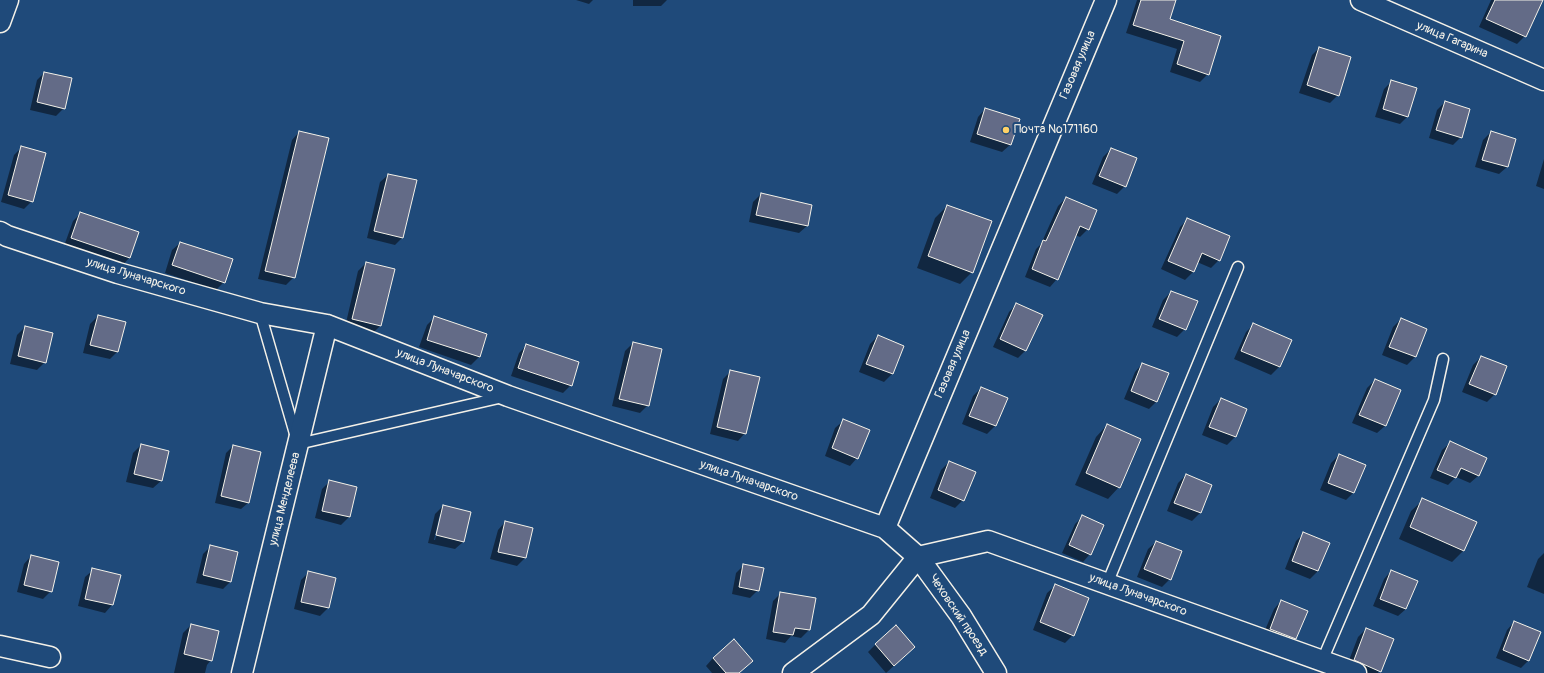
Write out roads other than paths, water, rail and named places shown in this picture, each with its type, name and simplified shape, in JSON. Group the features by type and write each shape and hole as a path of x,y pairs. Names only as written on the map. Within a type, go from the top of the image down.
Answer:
{"street":[{"path":"0,22 8,0"},
{"name":"Газовая улица","path":"885,528 1106,0"},
{"name":"улица Гагарина","path":"1361,0 1544,80"},
{"name":"улица Луначарского","path":"0,232 7,236 118,273 260,313 327,325 508,396 885,528"},
{"name":"улица Менделеева","path":"242,673 327,325"},
{"path":"793,673 871,615 918,557 885,528"},
{"name":"улица Луначарского","path":"918,557 988,541 1356,673"},
{"name":"Чеховский проезд","path":"918,557 961,616 996,673"},
{"path":"0,646 50,657"}],"lane":[{"path":"1107,584 1238,267"},
{"path":"260,313 298,444 508,396"},
{"path":"1322,661 1434,400 1443,358"}],"place":[{"name":"Почта №171160","path":"1006,130"}]}
